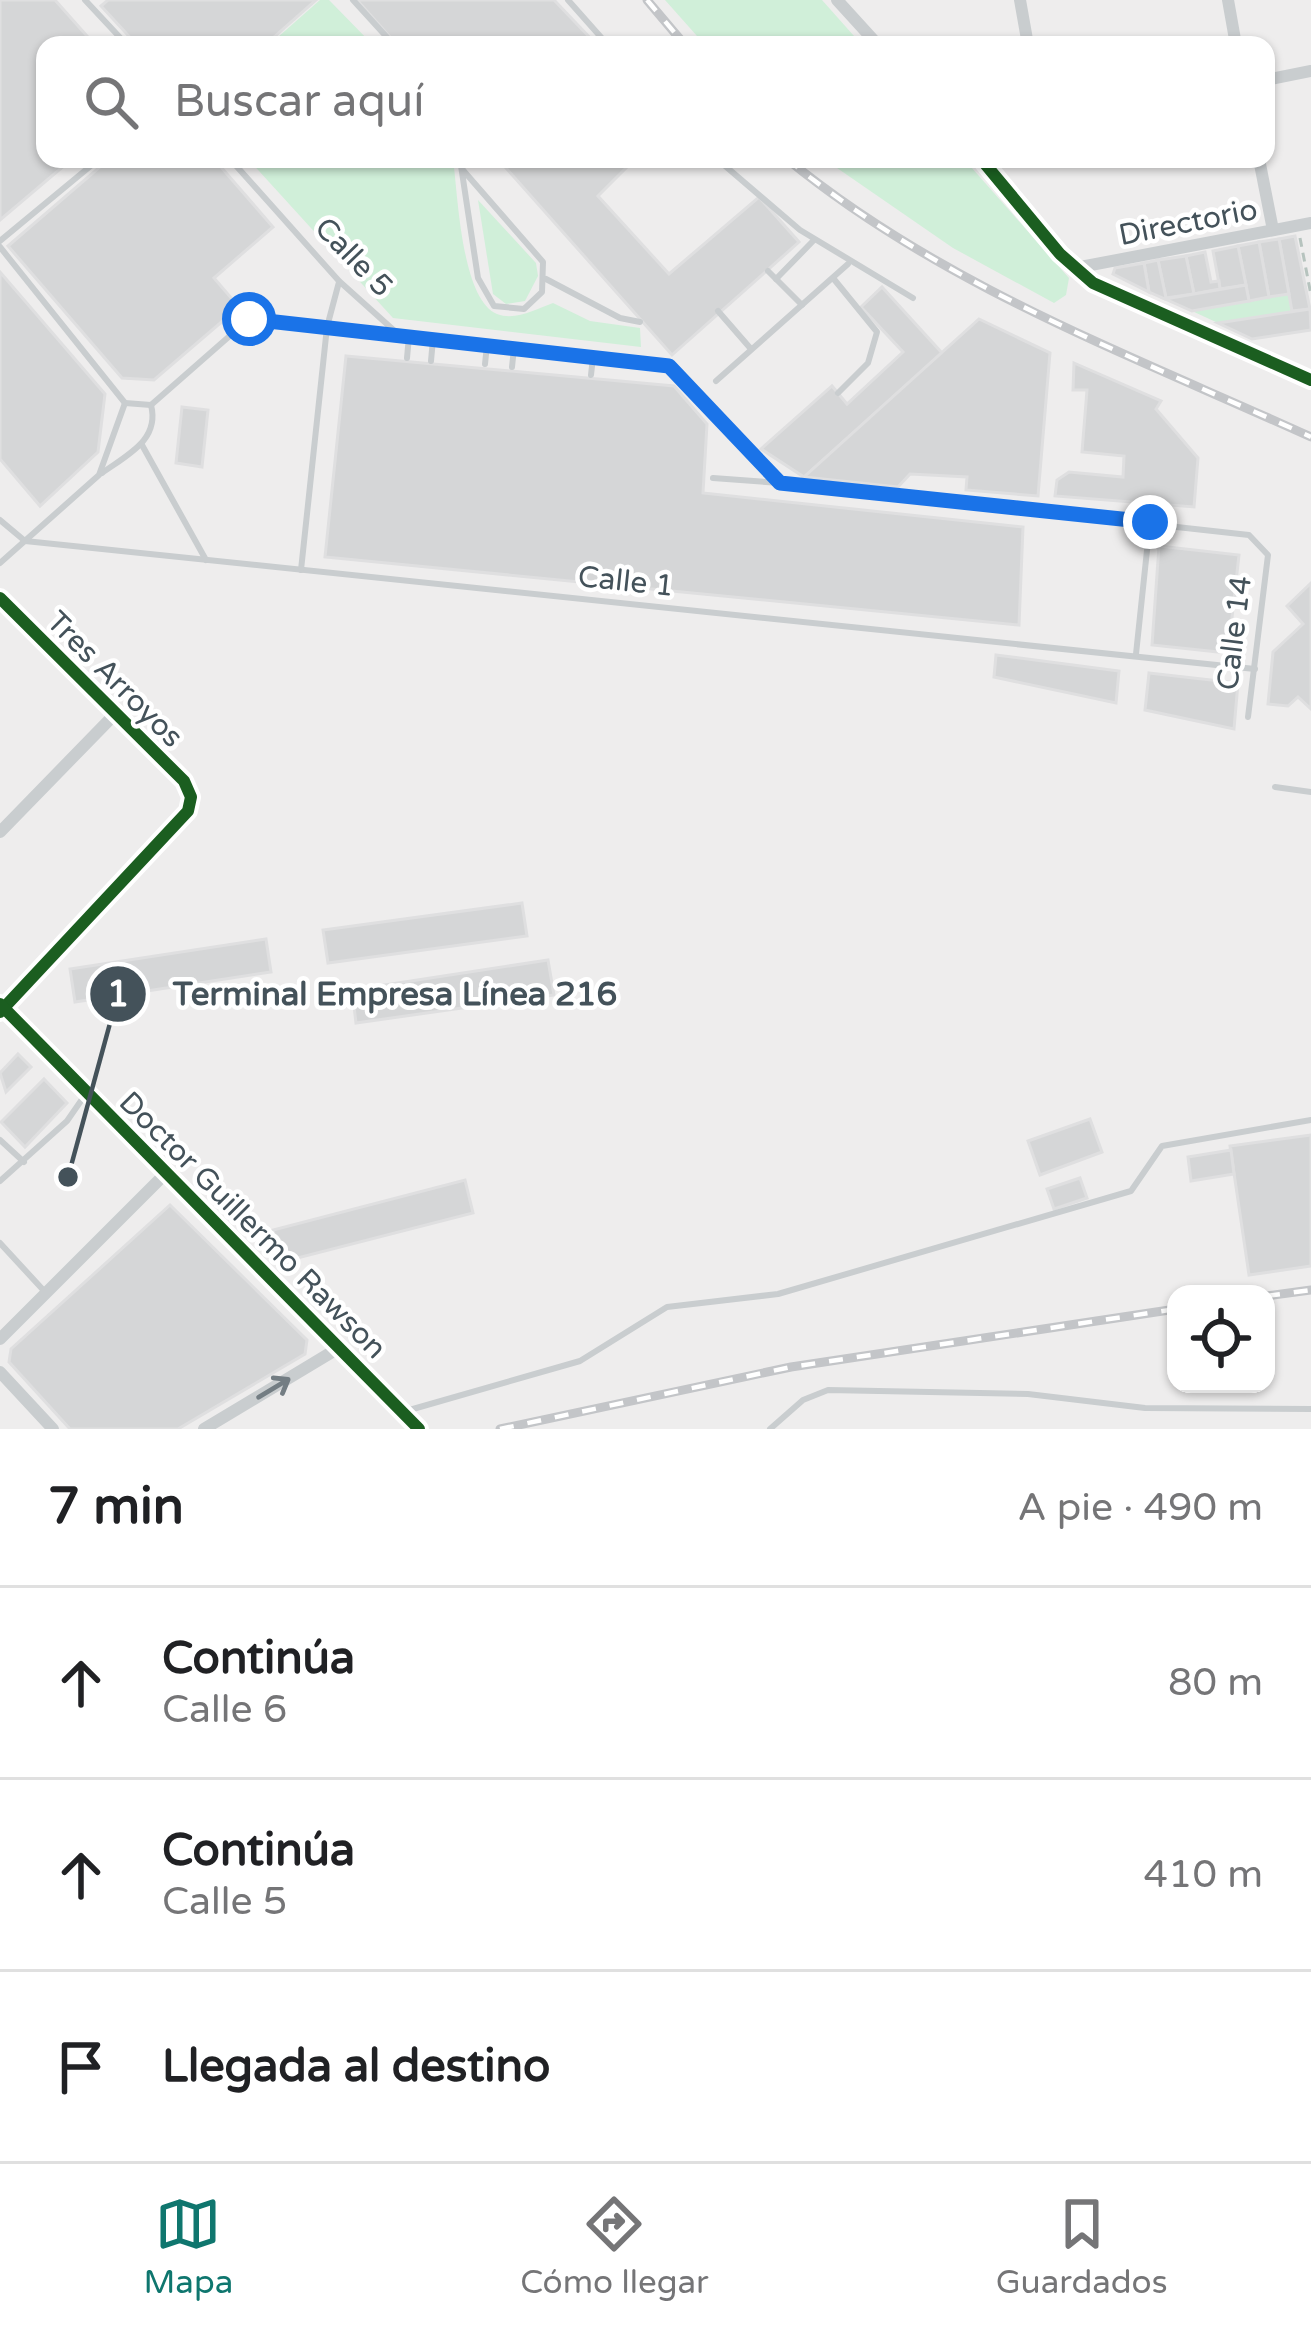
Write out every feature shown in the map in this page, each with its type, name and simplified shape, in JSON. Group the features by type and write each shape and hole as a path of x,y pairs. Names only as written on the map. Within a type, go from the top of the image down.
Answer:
{"street":[{"path":"837,0 870,36"},
{"path":"1020,0 1026,36"},
{"path":"1228,0 1234,36"},
{"path":"1275,78 1311,71"},
{"path":"989,168 1093,283 1311,380"},
{"path":"1260,168 1273,230"},
{"name":"Directorio","path":"1075,268 1304,224"},
{"name":"Tres Arroyos","path":"0,598 184,781 191,797 188,811 1,1008"},
{"path":"0,832 115,714"},
{"name":"Doctor Guillermo Rawson","path":"1,1008 343,1346 419,1429"},
{"path":"0,1339 166,1172"},
{"path":"204,1429 343,1346"},
{"path":"0,1372 53,1429"}],"lane":[{"path":"85,0 119,36"},
{"path":"352,0 386,36"},
{"path":"568,0 600,36"},
{"path":"89,168 0,244 125,403 151,405 249,319 398,334"},
{"name":"Calle 5","path":"238,168 339,281 398,334 669,366 780,483"},
{"path":"728,168 814,240 913,298"},
{"path":"462,169 537,254 546,279 620,318 640,322"},
{"path":"462,169 478,278 486,297 502,309 524,309 534,303 546,279"},
{"path":"776,279 814,240"},
{"path":"716,381 849,263"},
{"path":"768,271 802,305"},
{"path":"832,278 877,332 868,363 838,393"},
{"path":"301,569 327,327 339,281"},
{"path":"718,311 751,350"},
{"path":"407,358 409,336"},
{"path":"431,361 433,339"},
{"path":"485,364 487,345"},
{"path":"512,367 514,348"},
{"path":"592,376 593,357"},
{"path":"99,475 125,403"},
{"path":"0,562 99,475 142,445 154,421 151,405"},
{"path":"716,438 728,429"},
{"path":"142,445 206,560"},
{"path":"713,478 1150,522 1136,654"},
{"path":"0,520 25,541"},
{"name":"Calle 14","path":"1150,522 1249,535 1268,555 1248,717"},
{"name":"Calle 1","path":"25,541 1255,669"},
{"path":"1275,787 1311,792"},
{"path":"0,1181 67,1121 87,1092"},
{"path":"403,1412 580,1361 667,1307 778,1294 1131,1190 1162,1146 1311,1120"},
{"path":"0,1140 24,1162"},
{"path":"0,1243 46,1293"},
{"path":"770,1429 803,1400 828,1390 1028,1394 1145,1408 1311,1409"}],"path":[{"path":"1304,224 1311,296"}],"green space":[{"path":"320,0 329,0 364,36 279,36"},
{"path":"665,0 822,0 854,36 697,36"},
{"path":"256,168 454,168 463,244 485,304 497,314 511,316 553,303 590,321 640,328 641,347 393,318"},
{"path":"837,168 972,168 1069,278 1066,295 1054,303 953,248"},
{"path":"478,200 536,263 538,276 525,301 506,304 493,294"},
{"path":"1289,294 1292,311 1218,323 1192,311"}],"building":[{"path":"0,0 55,0 87,36 36,36 36,168 61,168 0,220"},
{"path":"108,0 316,0 275,36 129,36 101,6"},
{"path":"357,0 554,0 588,36 389,36"},
{"path":"99,168 222,168 273,227 214,278 239,307 154,380 122,378 8,246"},
{"path":"506,168 626,168 598,196 669,274 759,197 799,242 672,355"},
{"path":"1295,236 1310,309 1292,311 1279,239"},
{"path":"1279,239 1289,294 1269,297 1259,242"},
{"path":"1259,242 1269,297 1249,301 1238,246"},
{"path":"1238,246 1246,285 1220,289 1213,251"},
{"path":"1205,252 1211,282 1219,281 1220,289 1194,294 1186,256"},
{"path":"1186,256 1194,294 1166,298 1158,260"},
{"path":"1158,260 1165,299 1149,292 1144,263"},
{"path":"1144,263 1149,292 1113,274 1115,268"},
{"path":"0,272 105,394 98,452 40,506 0,459"},
{"path":"1246,285 1249,301 1192,311 1165,299"},
{"path":"882,287 942,353 804,477 761,449 832,386 847,404 903,352 861,307"},
{"path":"1310,309 1311,330 1252,339 1218,323"},
{"path":"979,319 1050,353 1038,496 966,490 967,477 910,474 898,487 804,477"},
{"path":"346,356 674,386 707,424 703,493 1023,527 1019,625 325,557"},
{"path":"1074,363 1161,401 1156,409 1198,458 1194,507 1055,496 1057,480 1069,472 1123,477 1124,456 1082,452 1087,390 1073,390"},
{"path":"182,407 208,410 202,467 176,463"},
{"path":"1159,546 1239,555 1228,653 1152,645"},
{"path":"1311,583 1311,709 1298,697 1288,706 1268,704 1273,652 1303,624 1287,606"},
{"path":"996,655 1119,671 1116,703 994,677"},
{"path":"1149,673 1238,683 1234,729 1145,710"},
{"path":"522,903 527,936 328,963 323,930"},
{"path":"266,939 271,972 75,1002 70,969"},
{"path":"548,960 554,995 356,1023 352,990"},
{"path":"18,1054 31,1067 6,1092 0,1073"},
{"path":"44,1079 67,1103 25,1147 1,1122"},
{"path":"1090,1119 1102,1152 1040,1175 1028,1141"},
{"path":"1311,1135 1311,1266 1249,1275 1230,1146"},
{"path":"1231,1150 1234,1174 1191,1181 1188,1157"},
{"path":"1080,1178 1087,1198 1054,1209 1047,1189"},
{"path":"465,1180 473,1213 282,1262 273,1230"},
{"path":"170,1205 307,1340 305,1354 178,1429 70,1429 9,1362 11,1349"}],"railway":[{"path":"647,0 677,36"},
{"path":"799,168 847,204 973,281 1311,437"},
{"path":"1275,1295 1311,1290"},
{"path":"500,1429 791,1367 1167,1310"}],"cycle path":[{"path":"988,168 1060,254 1093,283 1311,380"},
{"path":"0,598 184,781 191,797 188,811 0,1012"},
{"path":"0,1004 419,1429"}],"place":[{"name":"Terminal Empresa Línea 216","path":"68,1177"}],"route":[{"path":"249,319 669,366 780,483 1150,522"}]}
